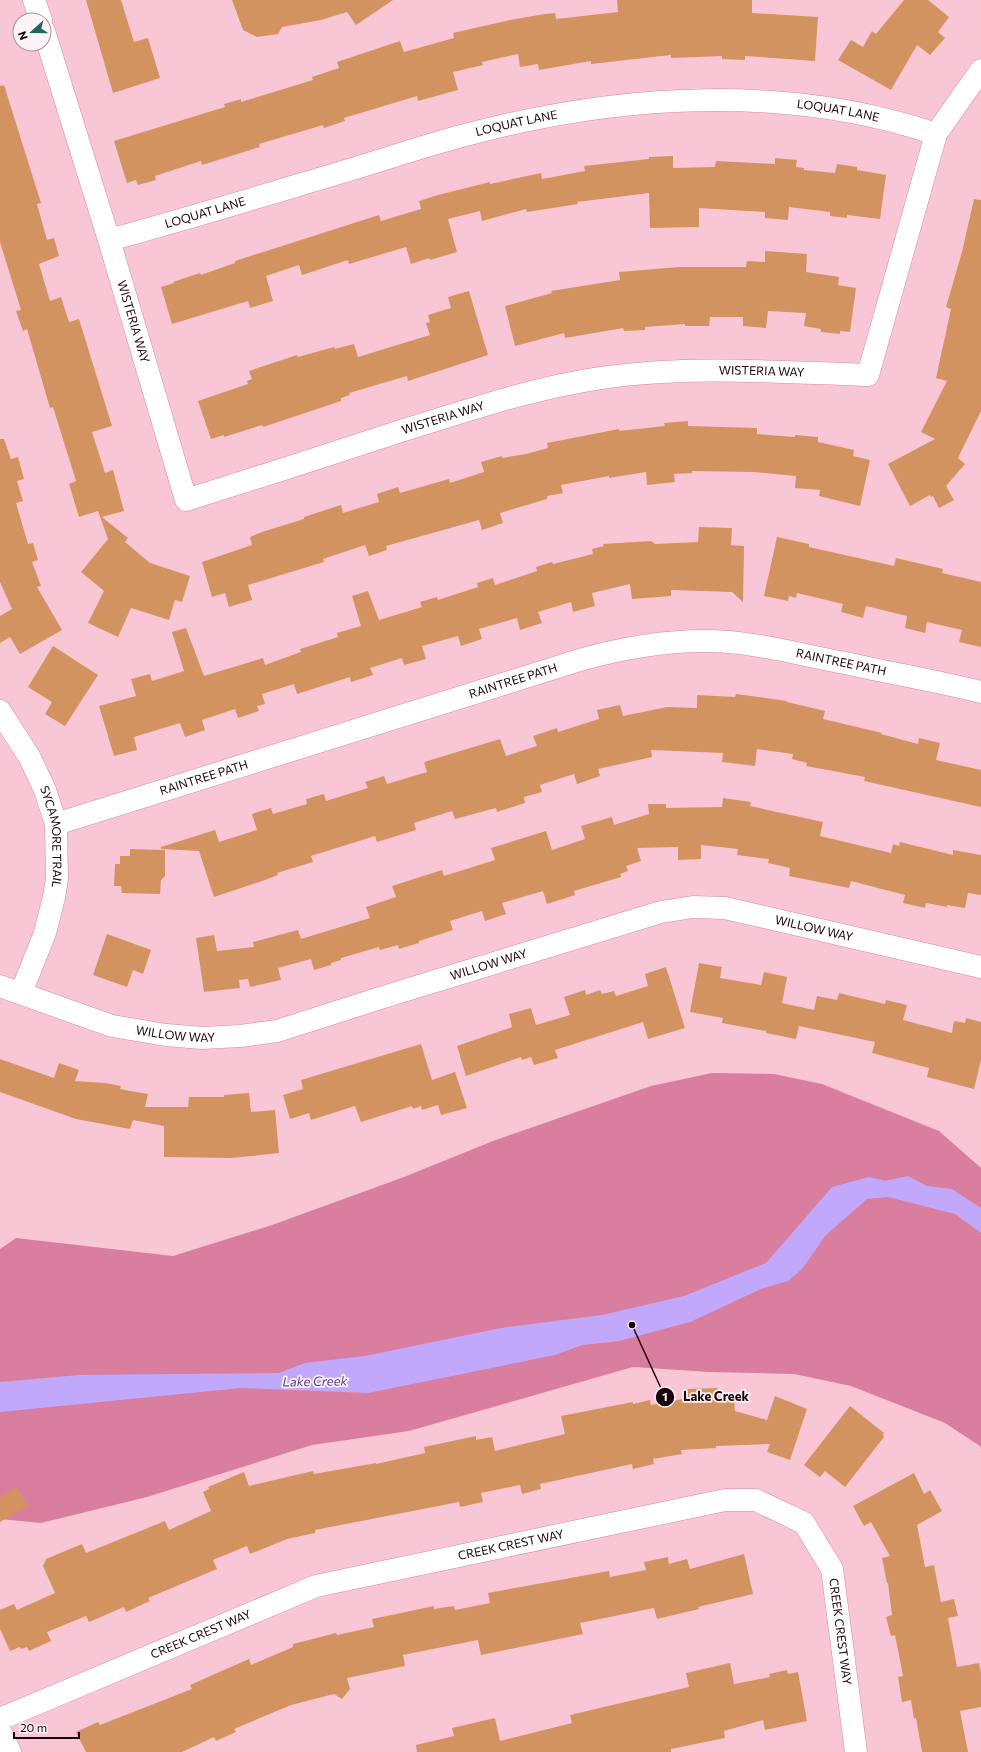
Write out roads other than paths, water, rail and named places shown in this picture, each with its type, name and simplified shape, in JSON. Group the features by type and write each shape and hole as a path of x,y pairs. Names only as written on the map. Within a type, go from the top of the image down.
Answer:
{"street":[{"path":"34,0 38,12"},
{"name":"WISTERIA WAY","path":"51,52 109,240 186,500 494,402 565,384 603,378 679,371 755,371 868,375 936,134 981,70"},
{"name":"LOQUAT LANE","path":"109,240 474,133 550,116 626,104 702,100 760,101 810,105 871,115 904,123 936,134"},
{"name":"RAINTREE PATH","path":"56,824 583,659 619,649 656,643 692,641 729,642 767,647 981,692"},
{"name":"SYCAMORE TRAIL","path":"0,711 30,758 45,790 56,824 57,879 54,898 45,933 21,993"},
{"name":"WILLOW WAY","path":"0,986 112,1026 130,1030 202,1038 240,1036 277,1031 661,912 693,907 725,908 981,967"},
{"name":"CREEK CREST WAY","path":"0,1719 316,1586 725,1500 756,1500 804,1523 832,1569 856,1752"},
{"path":"0,1731 10,1752"}],"water":[{"path":"908,1176 927,1186 952,1189 981,1208 981,1233 955,1214 888,1197 867,1199 826,1235 802,1269 788,1281 761,1289 690,1322 619,1341 582,1345 555,1355 368,1393 241,1388 0,1412 0,1382 79,1375 279,1373 305,1363 365,1356 501,1328 602,1315 684,1296 766,1263 832,1187 869,1177 885,1181"}],"place":[{"name":"Lake Creek","path":"632,1325"}]}
